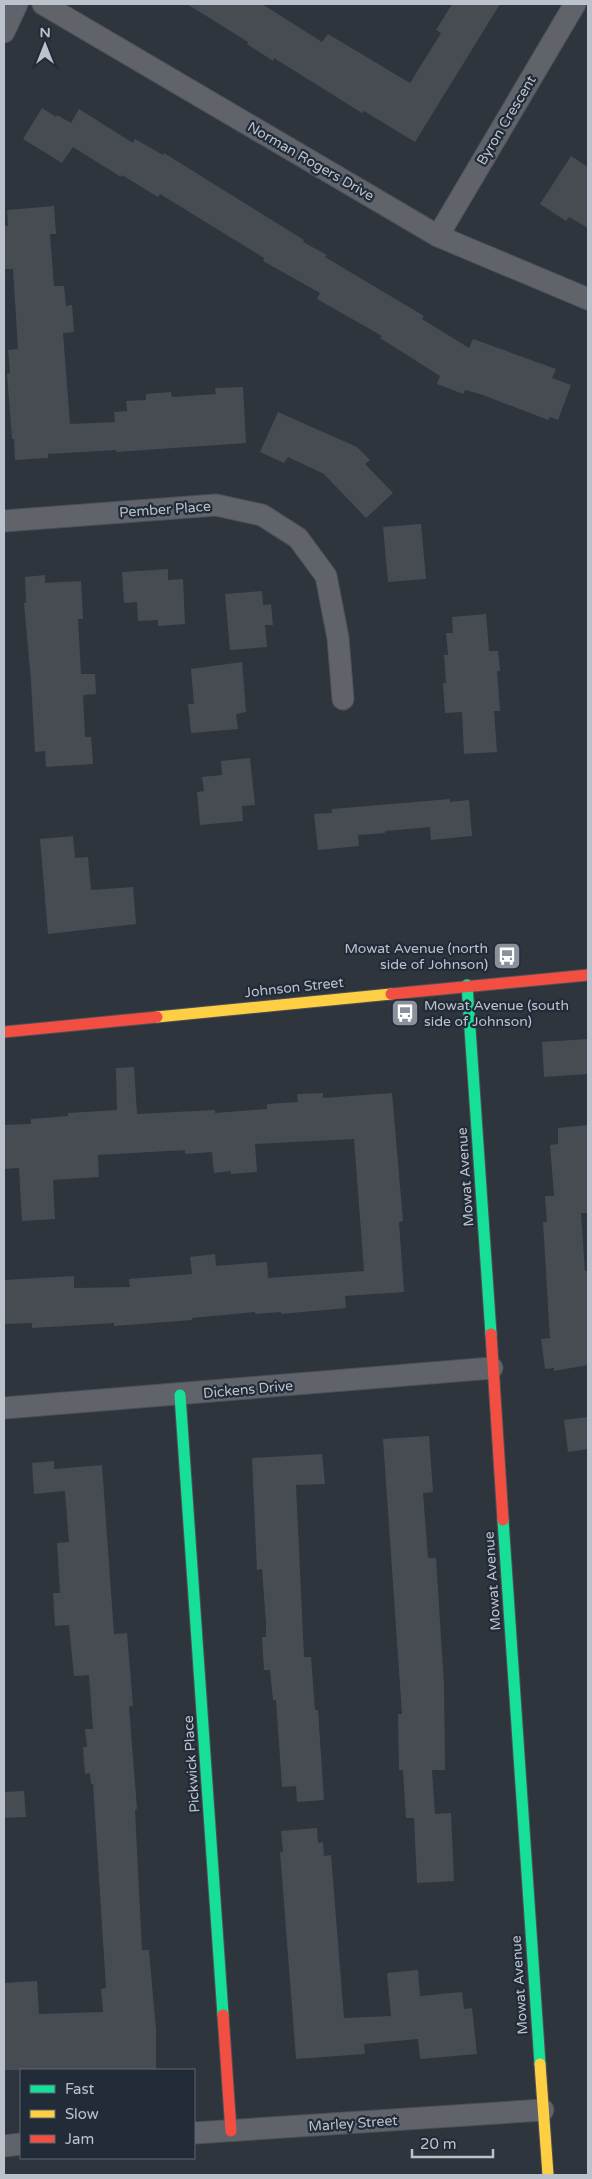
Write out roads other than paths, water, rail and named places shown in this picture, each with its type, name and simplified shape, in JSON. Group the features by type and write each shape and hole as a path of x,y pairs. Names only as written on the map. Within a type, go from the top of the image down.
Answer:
{"street":[{"path":"4,32 17,4"},
{"name":"Norman Rogers Drive","path":"43,4 438,236 588,299"},
{"name":"Byron Crescent","path":"438,236 575,4"},
{"name":"Pember Place","path":"4,521 216,505 262,515 298,538 326,576 338,638 343,699"},
{"name":"Johnson Street","path":"4,1032 467,985 588,975"},
{"name":"Mowat Avenue","path":"467,985 548,2175"},
{"name":"Dickens Drive","path":"4,1408 492,1368"},
{"name":"Pickwick Place","path":"180,1395 231,2130"},
{"name":"Marley Street","path":"195,2133 543,2110"},
{"path":"4,2146 20,2144"}],"place":[{"name":"Mowat Avenue (north side of Johnson)","path":"507,956"},
{"name":"Mowat Avenue (south side of Johnson)","path":"405,1013"}]}
